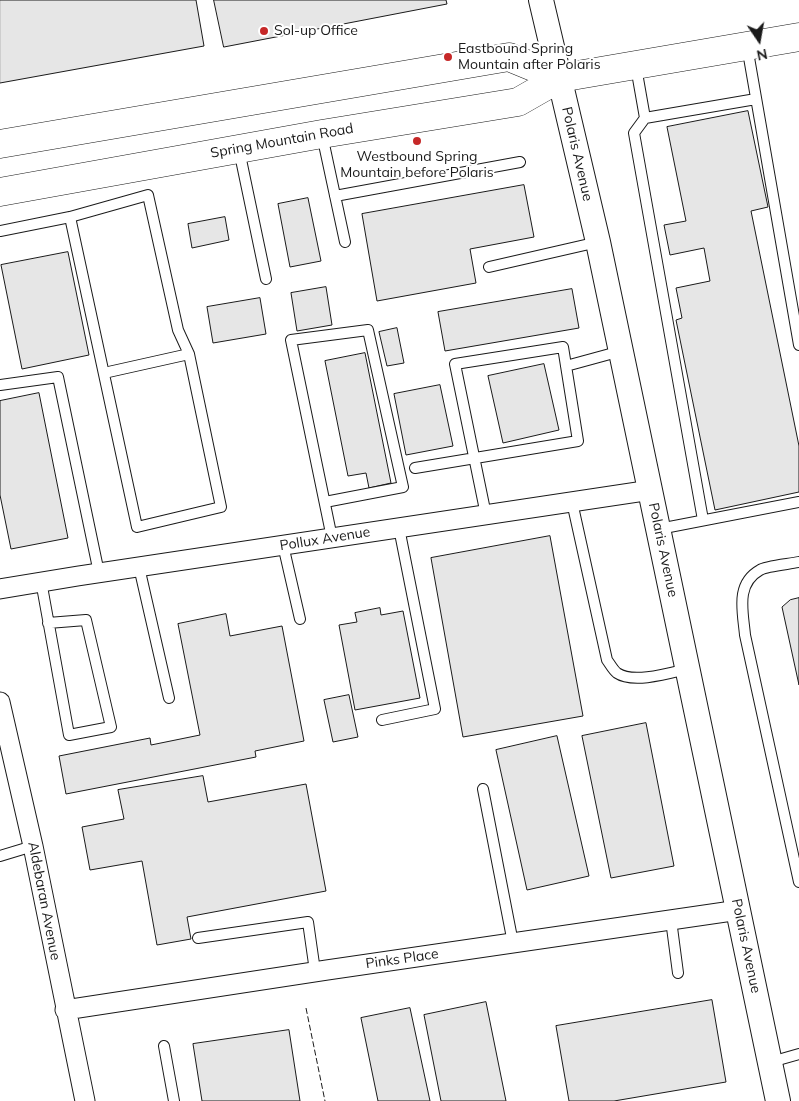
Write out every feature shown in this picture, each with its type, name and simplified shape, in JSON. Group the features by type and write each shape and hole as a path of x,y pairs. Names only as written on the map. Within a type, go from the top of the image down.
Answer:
{"main road":[{"name":"Spring Mountain Road","path":"0,192 322,134 519,102 560,78 799,37"},
{"path":"0,144 509,57 560,78"}],"street":[{"name":"Polaris Avenue","path":"541,0 598,242 778,1101"},
{"name":"Pollux Avenue","path":"0,589 41,581 651,490"},
{"name":"Aldebaran Avenue","path":"0,702 33,846 85,1101"},
{"name":"Pinks Place","path":"65,1010 739,910"}],"lane":[{"path":"747,46 799,345"},
{"path":"636,65 645,118"},
{"path":"703,520 634,133 645,118 756,99"},
{"path":"322,134 345,242"},
{"path":"238,149 266,279"},
{"path":"335,196 520,162"},
{"path":"0,232 70,217 148,196 178,330 189,354 221,507 137,527 70,217"},
{"path":"489,266 598,242"},
{"path":"325,502 403,487 368,330 291,340 332,538"},
{"path":"415,468 474,458 578,441 563,347 455,364 474,458 486,514"},
{"path":"566,366 621,351"},
{"path":"104,373 189,354"},
{"path":"0,385 58,377 98,573"},
{"path":"572,502 607,660 617,673 634,678 688,669"},
{"path":"659,529 799,502"},
{"path":"382,720 435,709 399,528"},
{"path":"283,545 300,619"},
{"path":"799,562 760,569 745,584 742,602 745,635 799,882"},
{"path":"138,567 169,698"},
{"path":"41,581 48,623 69,735 110,727 86,620 48,623"},
{"path":"483,789 513,943"},
{"path":"0,856 33,846"},
{"path":"671,920 678,973"},
{"path":"198,938 308,922 315,972"},
{"path":"164,1046 174,1101"},
{"path":"771,1062 799,1054"}],"building":[{"path":"0,0 196,0 204,46 0,83"},
{"name":"Sol-up Office","path":"214,0 446,0 447,4 224,47"},
{"path":"748,111 768,207 751,211 799,446 799,492 715,510 676,320 682,318 676,288 710,281 704,248 670,255 664,225 686,221 667,127"},
{"path":"524,185 534,237 470,249 476,283 377,301 362,214"},
{"path":"308,198 321,261 290,267 278,204"},
{"path":"225,217 229,240 192,248 188,224"},
{"path":"68,252 89,355 22,369 1,265"},
{"path":"326,287 332,325 297,331 291,293"},
{"path":"572,289 579,328 445,351 438,312"},
{"path":"260,298 266,334 213,343 207,307"},
{"path":"397,328 404,363 387,366 379,332"},
{"path":"365,353 391,483 369,488 366,473 348,476 325,361"},
{"path":"544,364 559,430 503,443 488,376"},
{"path":"440,385 453,446 406,455 394,394"},
{"path":"39,393 68,538 11,549 0,495 0,401"},
{"path":"550,536 583,716 463,737 431,558"},
{"path":"799,598 799,685 782,607 790,600"},
{"path":"380,608 381,615 403,611 420,698 355,710 339,625 357,622 355,613"},
{"path":"226,614 230,636 282,626 304,741 255,751 256,757 66,794 59,756 150,738 151,745 200,735 178,624"},
{"path":"349,695 358,737 333,742 324,700"},
{"path":"646,723 674,866 611,878 582,736"},
{"path":"557,736 589,876 527,890 496,750"},
{"path":"203,776 208,802 306,784 326,891 187,917 191,939 157,945 142,861 90,870 82,827 124,819 118,790"},
{"path":"712,1000 726,1082 614,1101 569,1101 556,1026"},
{"path":"486,1002 506,1101 441,1101 424,1015"},
{"path":"410,1008 430,1101 378,1101 361,1018"},
{"path":"289,1030 300,1101 202,1101 193,1044"}],"fence":[{"path":"306,1008 325,1101"}],"place":[{"name":"Sol-up Office","path":"264,31"},
{"name":"Eastbound Spring Mountain after Polaris","path":"448,57"},
{"name":"Westbound Spring Mountain before Polaris","path":"417,141"}]}
